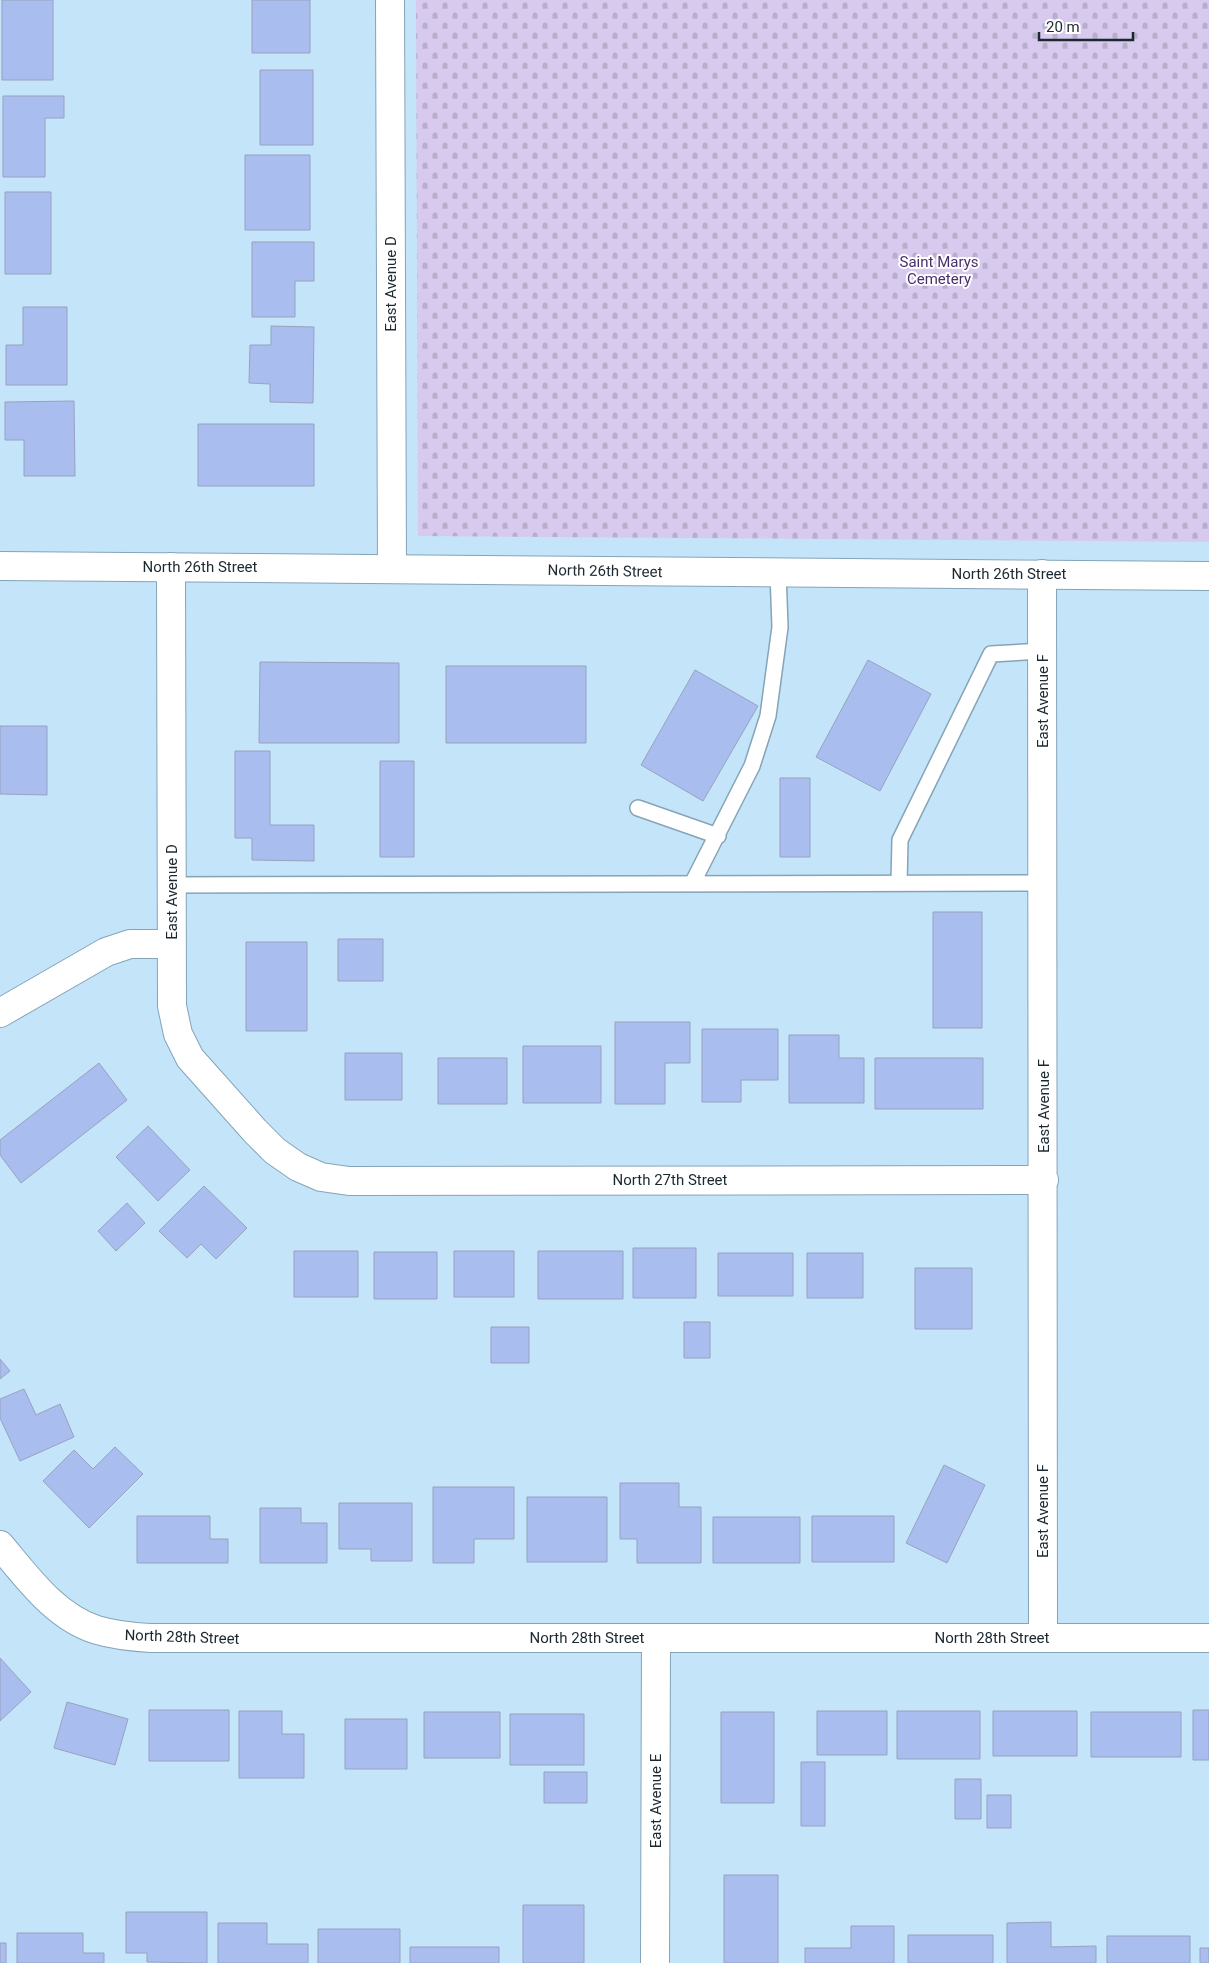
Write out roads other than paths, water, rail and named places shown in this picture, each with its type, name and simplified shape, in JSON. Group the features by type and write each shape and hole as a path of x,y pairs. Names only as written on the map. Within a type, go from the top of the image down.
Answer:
{"street":[{"name":"East Avenue D","path":"390,0 392,568"},
{"name":"North 26th Street","path":"0,566 1209,576"},
{"name":"East Avenue D","path":"171,567 172,1006 178,1034 190,1058 254,1131 276,1151 298,1167"},
{"name":"East Avenue F","path":"1042,574 1043,1637"},
{"path":"0,1013 106,952 130,944 172,944"},
{"name":"North 27th Street","path":"298,1167 322,1177 349,1181 1044,1180"},
{"name":"North 28th Street","path":"0,1545 35,1586 53,1604 74,1620 96,1630 122,1636 150,1638 1209,1638"},
{"name":"East Avenue E","path":"656,1638 656,1963"}],"lane":[{"path":"692,884 752,766 768,716 780,626 778,572"},
{"path":"899,883 900,840 992,654 1043,651"},
{"path":"638,808 718,836"},
{"path":"171,885 1043,883"}],"park label":[{"name":"Saint Marys Cemetery","path":"939,270"}]}
